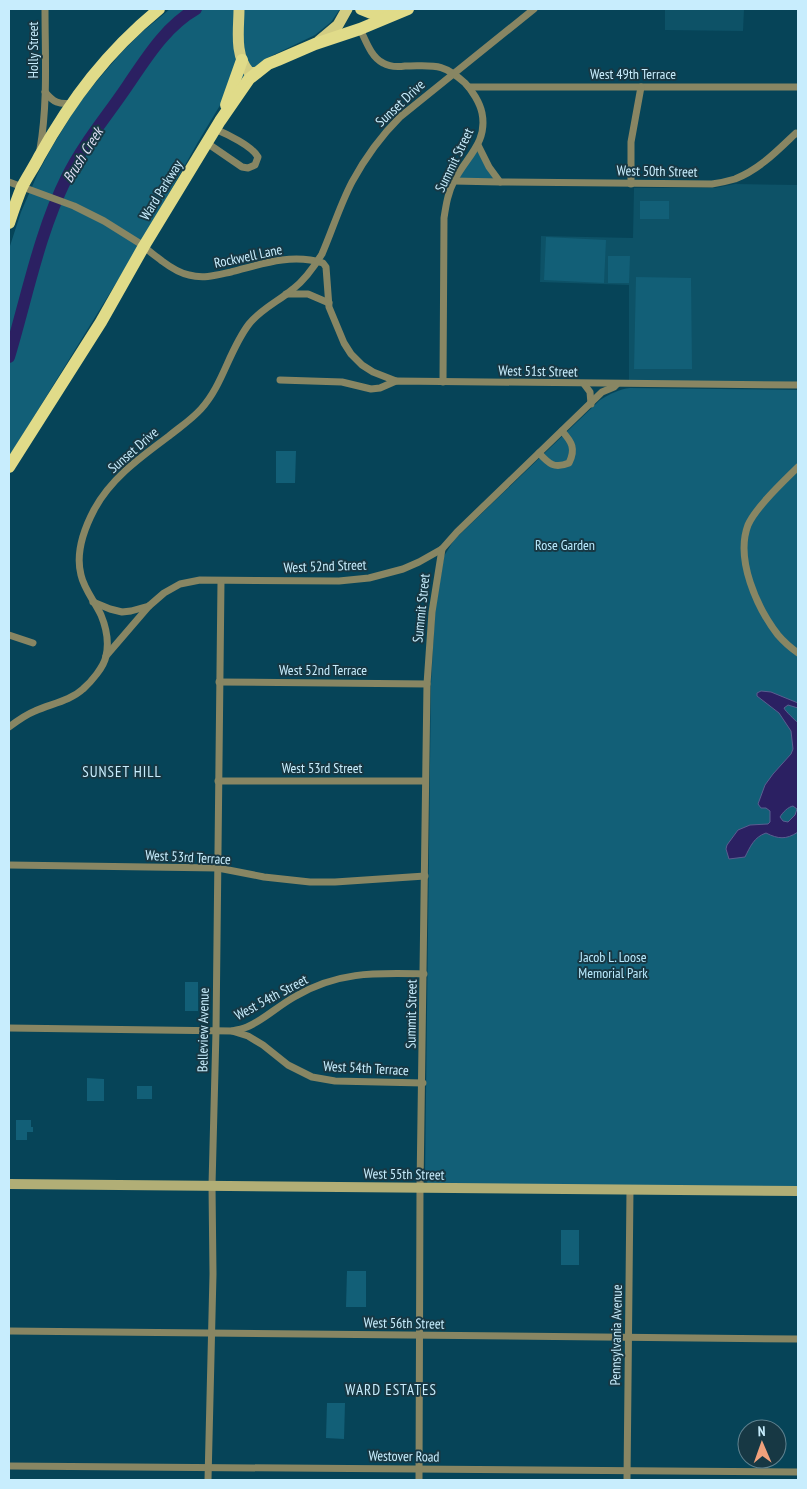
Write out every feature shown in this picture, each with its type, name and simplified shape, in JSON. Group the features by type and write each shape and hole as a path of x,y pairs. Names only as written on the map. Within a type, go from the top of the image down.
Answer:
{"highway":[{"path":"9,223 22,187 54,130 72,103 116,48 159,9"},
{"path":"357,9 360,29"},
{"path":"362,9 371,13 394,14"},
{"name":"Ward Parkway","path":"9,467 96,330 144,246 238,94 257,73 273,62 408,9"},
{"path":"218,125 242,60"}],"main road":[{"path":"242,9 239,47 242,60 249,72 257,73"},
{"path":"315,44 338,25 347,9"},
{"name":"West 55th Street","path":"9,1184 798,1191"}],"street":[{"name":"Holly Street","path":"39,157 45,92 45,9"},
{"name":"Sunset Drive","path":"106,656 107,638 105,626 81,577 79,564 81,542 95,508 115,481 134,462 189,421 201,409 217,388 242,335 250,324 263,310 294,288 318,262 351,184 376,144 400,117 534,9"},
{"name":"Summit Street","path":"360,29 373,54 384,64 396,67 436,66 454,73 469,87 481,108 483,130 478,145 454,181 447,199 444,218 444,382"},
{"name":"West 49th Terrace","path":"469,87 798,87"},
{"path":"631,184 632,142 641,87"},
{"name":"Holly Street","path":"45,92 57,103 72,103"},
{"path":"207,143 242,167 252,167 257,161 256,152 218,125"},
{"name":"West 50th Street","path":"454,181 712,184 734,179 755,169 798,133"},
{"path":"478,145 489,167 500,182"},
{"path":"9,182 22,187"},
{"name":"Rockwell Lane","path":"22,187 74,206 104,221 144,246 169,267 180,272 200,277 210,277 280,260 299,259 318,262"},
{"path":"318,262 323,263 326,267 329,308 344,343 351,354 362,365 373,372 396,381"},
{"path":"286,294 308,294 329,303"},
{"name":"West 51st Street","path":"280,380 342,382 371,390 396,381 798,385"},
{"path":"584,384 590,392 591,404"},
{"name":"West 52nd Street","path":"93,602 122,612 149,606 164,592 180,584 200,580 339,581 363,579 403,569 442,549 457,532 602,392 617,384"},
{"path":"539,453 548,463 554,465 561,466 569,463 573,449 571,441 562,431"},
{"path":"798,467 751,519 747,528 745,548 748,576 756,598 778,635 798,653"},
{"name":"Summit Street","path":"418,1480 427,684 432,612 442,549"},
{"name":"Belleview Avenue","path":"208,1480 221,581"},
{"path":"9,727 35,711 67,699 81,691 94,677 106,656 149,606"},
{"path":"9,635 33,643"},
{"name":"West 52nd Terrace","path":"219,682 427,684"},
{"name":"West 53rd Street","path":"218,781 426,781"},
{"name":"West 53rd Terrace","path":"9,865 218,868 264,877 310,882 424,876"},
{"name":"West 54th Street","path":"9,1028 232,1031 247,1027 298,995 333,980 370,973 424,974"},
{"name":"West 54th Terrace","path":"232,1031 248,1036 263,1045 288,1065 312,1077 335,1081 422,1083"},
{"name":"Pennsylvania Avenue","path":"627,1480 630,1189"},
{"name":"West 56th Street","path":"9,1331 798,1339"},
{"name":"Westover Road","path":"9,1466 798,1472"}],"shaded area":[{"path":"665,9 744,9 743,31 665,30"},
{"path":"735,184 798,185 798,382 629,381 629,285 540,282 541,236 633,238 634,188 715,188"},
{"path":"761,691 771,692 798,703 798,708 788,705 784,708 798,723 798,832 782,838 766,833 755,840 745,857 729,859 726,849 727,845 738,830 750,825 768,824 770,822 770,811 766,808 761,808 758,804 765,785 793,749 791,731 779,713 757,696 757,693","holes":["793,806 797,809 795,815 788,822 783,821 780,817"]}],"green space":[{"path":"170,9 340,9 331,22 315,35 265,59 222,102 145,236 9,457 9,249 21,212 38,173 77,106 122,52"},
{"path":"477,151 495,178 493,180 458,178"},
{"path":"640,201 669,201 669,219 640,219"},
{"path":"546,237 606,240 604,283 544,280"},
{"path":"608,256 630,256 629,283 608,283"},
{"path":"636,277 691,278 692,369 634,369"},
{"name":"Jacob L. Loose Memorial Park","path":"622,389 798,390 798,1187 428,1184 425,1178 431,684 435,611 444,556 454,540 600,400"},
{"path":"276,451 296,451 295,483 276,483"},
{"path":"185,982 198,982 198,1011 185,1011"},
{"path":"87,1078 104,1079 104,1101 87,1101"},
{"path":"137,1086 152,1086 152,1099 137,1099"},
{"path":"16,1120 31,1120 33,1132 27,1132 27,1140 16,1140"},
{"path":"561,1230 579,1230 579,1265 561,1265"},
{"path":"347,1271 366,1271 366,1307 346,1307"},
{"path":"327,1403 345,1403 344,1439 326,1438"}],"waterway":[{"name":"Brush Creek","path":"9,357 41,243 57,198 73,165 158,43 175,24 196,9"}],"district":[{"name":"SUNSET HILL","path":"122,772"},
{"name":"WARD ESTATES","path":"391,1390"}],"park label":[{"name":"Rose Garden","path":"565,545"}]}
